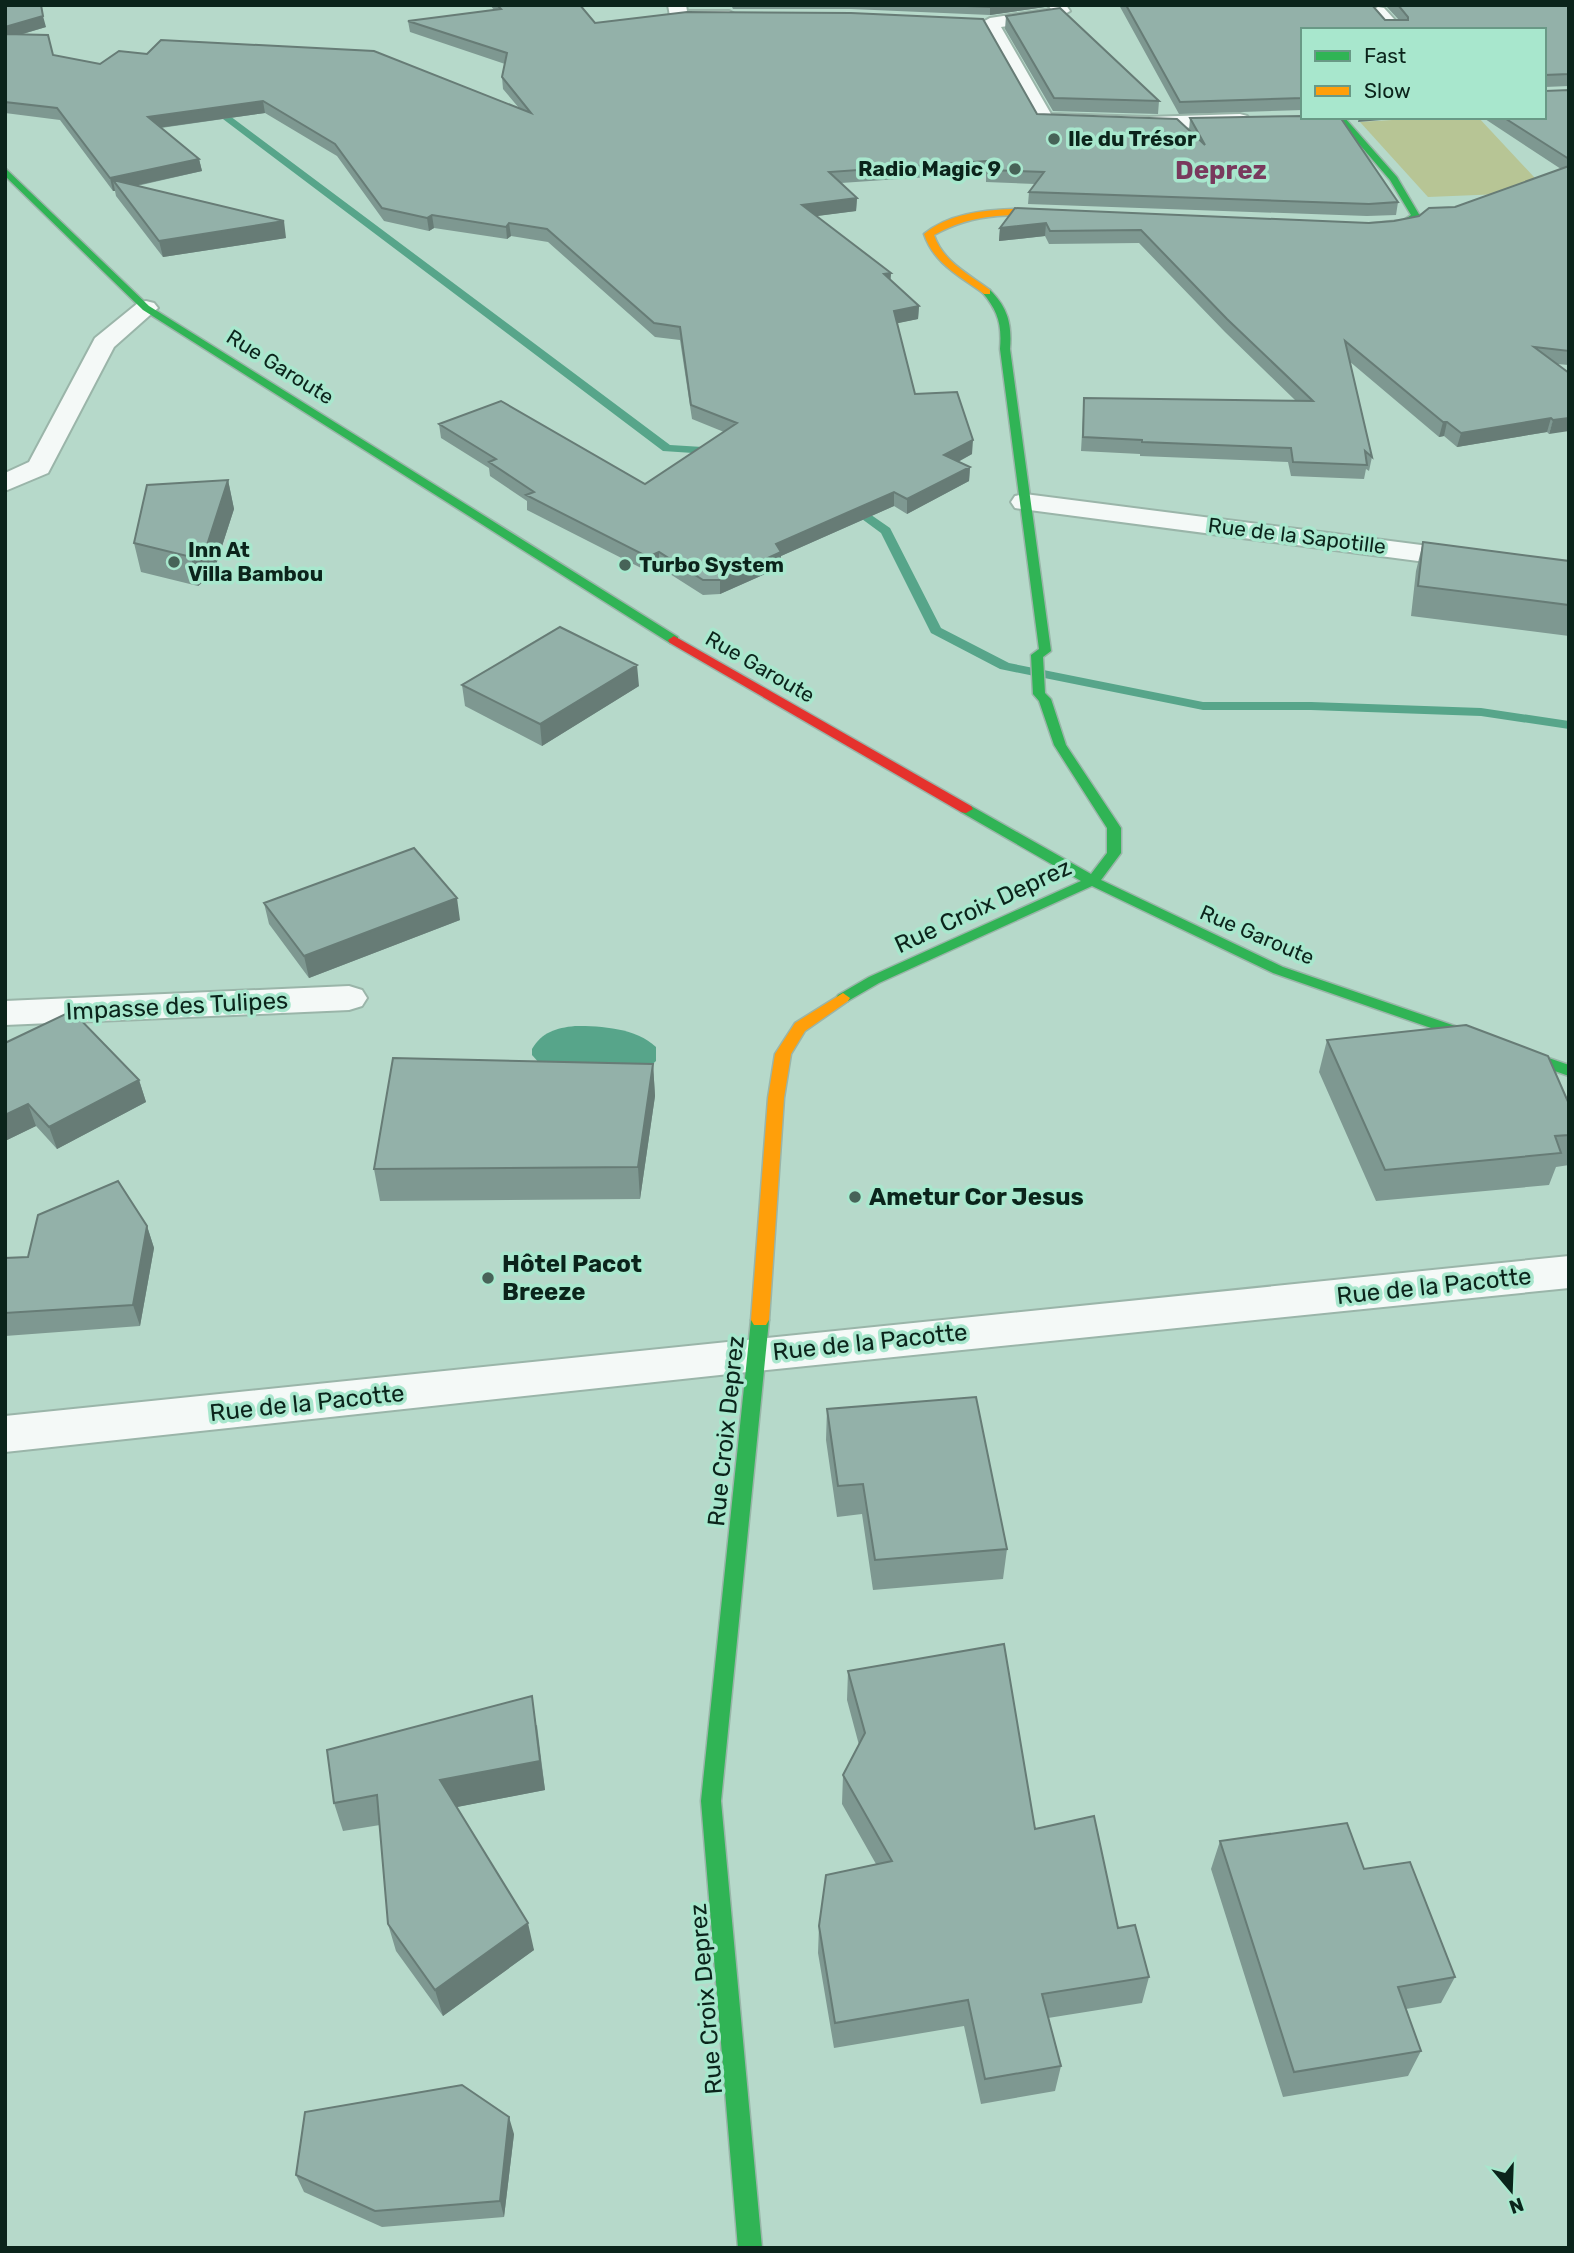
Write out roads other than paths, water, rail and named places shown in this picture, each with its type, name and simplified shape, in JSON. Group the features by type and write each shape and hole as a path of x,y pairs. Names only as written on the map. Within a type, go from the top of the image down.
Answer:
{"street":[{"path":"677,5 679,16 745,16"},
{"path":"1057,5 1061,11 1056,14 983,23 1044,120 1149,123 1258,120"},
{"path":"1378,12 1393,28"},
{"path":"1343,119 1400,186 1416,216 1406,223 1389,226 1353,225"},
{"name":"Rue Garoute","path":"5,171 146,308 688,649 1092,881 1278,970 1569,1071"},
{"name":"Rue Croix Deprez","path":"750,2248 711,1801 757,1354 776,1098 783,1054 800,1027 829,1006 874,980 1092,881 1114,858 1117,844 1114,828 1060,745 1045,699 1039,694 1037,655 1045,651 1005,349 1006,316 993,295 933,249 929,234 940,224 962,217 998,212 1078,214"},
{"path":"5,483 39,467 104,344 146,308"},
{"name":"Rue de la Sapotille","path":"1025,502 1569,573"},
{"name":"Impasse des Tulipes","path":"5,1013 349,998"},
{"name":"Rue de la Pacotte","path":"5,1434 1569,1272"}],"waterway":[{"path":"219,101 222,114 667,448 719,452"},
{"path":"851,505 886,531 936,630 1005,666 1203,706 1311,706 1481,712 1569,725"}],"place":[{"name":"Ile du Trésor","path":"1054,139"},
{"name":"Radio Magic 9","path":"1015,169"},
{"name":"Inn At Villa Bambou","path":"174,562"},
{"name":"Turbo System","path":"625,565"},
{"name":"Ametur Cor Jesus","path":"855,1197"},
{"name":"Hôtel Pacot Breeze","path":"488,1278"}],"district":[{"name":"Deprez","path":"1221,170"}]}
